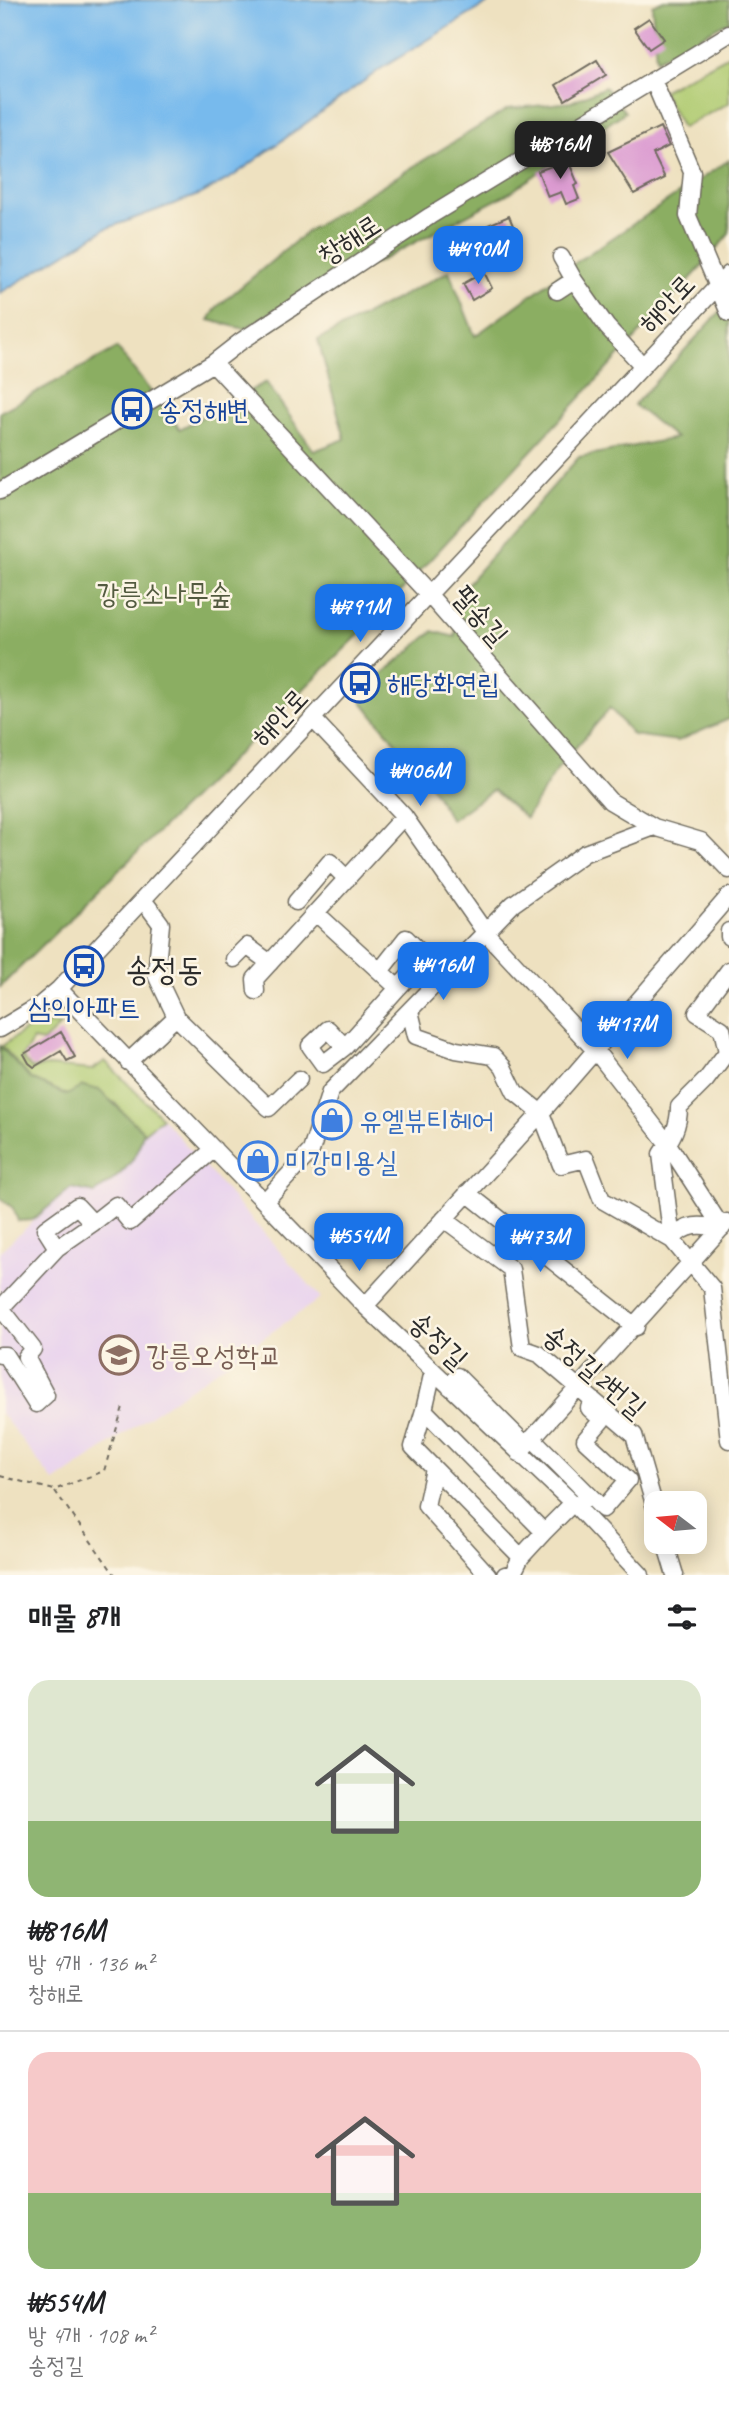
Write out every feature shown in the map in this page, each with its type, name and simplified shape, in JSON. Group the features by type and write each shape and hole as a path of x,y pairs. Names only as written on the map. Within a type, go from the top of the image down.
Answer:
{"street":[{"name":"창해로","path":"0,491 213,363 240,342 430,216 729,34"},
{"path":"653,80 692,172 688,216 729,313"},
{"path":"561,257 607,327 643,366"},
{"name":"해안로","path":"0,1029 40,1005 59,989 144,901 729,274"},
{"path":"557,291 574,280"},
{"name":"팔송길","path":"213,363 430,596 610,801 654,827 701,841 729,870"},
{"path":"313,719 404,816 485,932 595,1050 668,1144 725,1224"},
{"path":"256,991 255,979 404,816"},
{"path":"265,1201 311,1151 330,1092 513,904 585,853 654,827"},
{"path":"296,902 330,862 347,879"},
{"path":"365,1306 541,1114 729,896"},
{"path":"144,901 161,924 156,975 176,1017 269,1108 299,1079"},
{"path":"316,913 398,988"},
{"path":"729,931 729,937"},
{"path":"345,1047 426,958 406,939 380,971"},
{"path":"234,959 247,946 270,963"},
{"path":"672,1240 661,1154 679,1121 679,1107 727,1052 722,1029 696,1013 729,970"},
{"name":"송정길","path":"59,989 365,1306 450,1387 526,1445 575,1505 640,1575"},
{"path":"410,1011 416,1036 456,1050 493,1056 503,1068 515,1092 541,1114 561,1165 586,1159 602,1199 672,1240 712,1288 729,1300"},
{"path":"128,1062 176,1017"},
{"path":"0,1355 5,1355 36,1404 46,1395 26,1357 33,1349 1,1308 57,1248 116,1205 130,1222 214,1149"},
{"path":"467,1193 636,1327"},
{"path":"57,1248 45,1229 77,1206 93,1223"},
{"name":"송정길2번길","path":"444,1219 511,1269 522,1348 539,1354 577,1390 634,1436 650,1491"},
{"path":"672,1240 678,1231 696,1224 725,1224"},
{"path":"577,1390 602,1420 585,1440 628,1480 603,1508 526,1445 577,1390 636,1327 725,1224"},
{"path":"712,1288 729,1440"},
{"path":"433,1371 413,1447 521,1558"},
{"path":"424,1410 544,1532"},
{"path":"435,1469 426,1506 488,1575"},
{"path":"505,1575 513,1573 521,1558 544,1532 587,1494"},
{"path":"670,1554 676,1575"}],"path":[{"path":"0,1476 54,1490 104,1471 124,1407"},
{"path":"54,1490 115,1575"}],"shaded area":[{"name":"강릉오성학교","path":"162,1118 321,1298 54,1482 0,1412 0,1251 71,1188 79,1189 143,1131"}],"green space":[{"path":"664,0 729,0 729,21 656,60 652,5"},
{"path":"729,55 729,103 682,128 662,91"},
{"path":"605,87 625,112 511,192 376,263 311,288 244,329 209,320 217,307 309,230 508,109 571,102"},
{"name":"강릉소나무숲","path":"729,160 729,234 706,262 379,615 0,987 0,412 117,348 180,429 266,382 314,451 345,439 318,340 449,271 475,336 578,261"},
{"path":"729,302 729,719 678,741 633,735 610,708 558,768 526,818 493,790 451,820 428,781 357,696 433,631 455,637 461,591 579,457 676,438 634,405"},
{"path":"37,1022 61,1025 43,1042 33,1040 22,1057 31,1068 49,1066 92,1070 105,1061 162,1118 142,1134 115,1103 83,1086 68,1095 31,1079 2,1046"},
{"path":"0,1046 31,1079 67,1095 83,1086 99,1090 143,1131 132,1160 112,1181 95,1193 71,1188 33,1220 18,1221 13,1208 0,1198"}],"water":[{"path":"0,0 493,0 382,68 232,177 201,194 105,229 0,293"}],"building":[{"path":"649,18 664,39 649,49 634,28"},
{"path":"597,60 606,75 565,100 556,85"},
{"path":"660,127 669,146 653,154 665,178 634,194 608,152"},
{"path":"568,160 578,184 574,186 579,199 566,204 561,192 548,197 538,171"},
{"path":"509,216 514,228 493,237 488,225"},
{"path":"484,272 492,288 472,300 463,284"},
{"path":"61,1032 75,1057 67,1061 61,1051 34,1067 29,1063 24,1054"}],"place":[{"name":"송정해변","path":"132,409"},
{"name":"해당화연립","path":"360,683"},
{"name":"삼익아파트","path":"84,966"},
{"name":"유엘뷰티헤어","path":"332,1120"},
{"name":"미강미용실","path":"258,1161"},
{"name":"강릉오성학교","path":"119,1355"}],"district":[{"name":"송정동","path":"164,969"}]}
